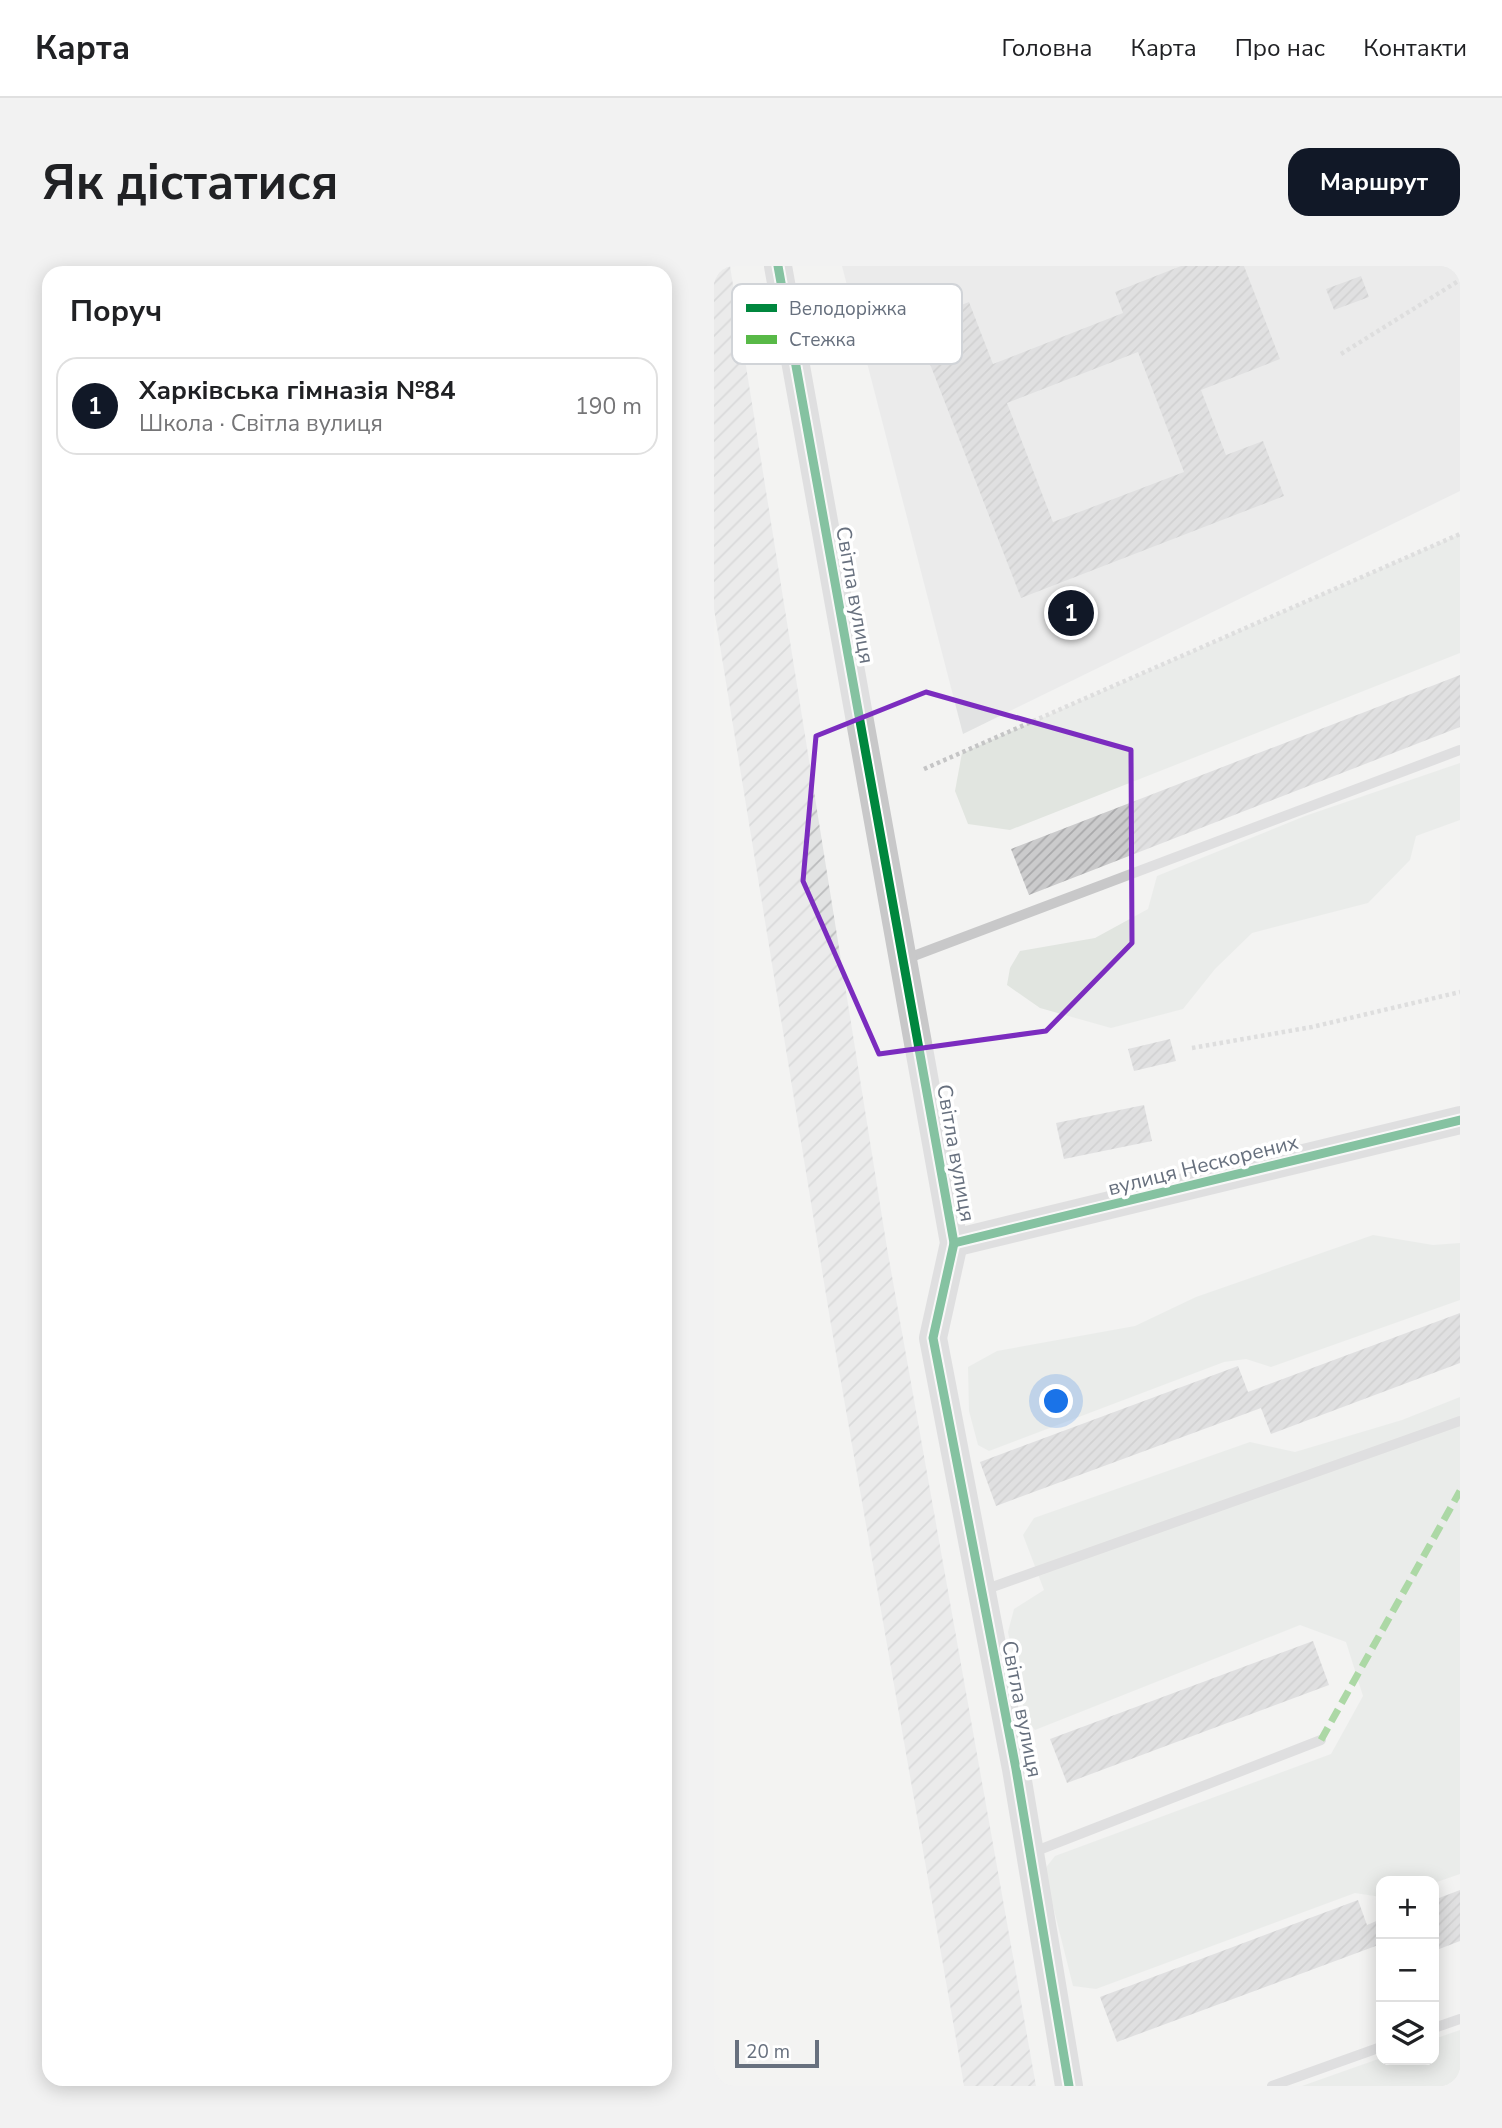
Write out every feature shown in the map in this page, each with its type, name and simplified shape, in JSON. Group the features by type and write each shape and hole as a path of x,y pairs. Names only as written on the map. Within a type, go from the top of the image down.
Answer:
{"street":[{"name":"Світла вулиця","path":"778,266 781,284"},
{"name":"Світла вулиця","path":"796,364 954,1243 933,1338 1031,1853 1069,2086"},
{"name":"вулиця Нескорених","path":"954,1243 1460,1120"}],"lane":[{"path":"903,960 1460,750"},
{"path":"982,1591 1460,1421"},
{"path":"1031,1853 1321,1740"},
{"path":"1439,2026 1460,2018"},
{"path":"1272,2086 1376,2049"}],"path":[{"path":"1341,354 1460,280"},
{"path":"924,769 1460,534"},
{"path":"1192,1048 1312,1027 1460,992"}],"highlighted area":[{"path":"926,692 1131,750 1132,943 1046,1031 879,1054 803,881 816,736"}],"shaded area":[{"path":"714,266 730,266 733,284 732,364 746,364 887,1248 1036,2086 964,2086 830,1319 714,609"},
{"path":"842,266 1460,266 1460,491 963,734 867,364 962,364 962,284 847,284"},
{"path":"1460,534 1460,653 1010,830 968,824 955,791 962,753"},
{"path":"1460,763 1460,820 1416,836 1410,860 1368,903 1252,933 1215,969 1183,1009 1111,1028 1040,1008 1007,985 1010,968 1020,951 1095,938 1148,909 1157,876 1305,816"},
{"path":"1373,1235 1433,1245 1460,1243 1460,1300 1271,1367 1246,1359 1224,1362 989,1451 978,1445 969,1411 968,1367 997,1351 1135,1326 1196,1297"},
{"path":"1460,1397 1460,1874 1439,1881 1439,1876 1376,1876 1376,1896 1355,1893 1096,1989 1073,1986 1044,1870 1055,1856 1331,1754 1363,1696 1346,1642 1300,1625 1035,1730 1026,1720 1008,1632 1014,1609 1044,1590 1023,1535 1034,1518 1250,1442 1295,1452 1402,1420"},
{"path":"1460,2030 1460,2086 1302,2086 1376,2060 1376,2065 1439,2065 1439,2037"}],"building":[{"path":"1181,266 1244,266 1280,359 1201,390 1226,455 1263,441 1284,496 1021,598 930,364 962,364 962,305 969,302 993,364 1123,313 1115,292","holes":["1138,352 1184,472 1053,522 1007,403"]},
{"path":"1361,276 1369,297 1334,310 1326,289"},
{"path":"1460,675 1460,727 1029,895 1011,849"},
{"path":"1170,1039 1176,1061 1134,1071 1128,1049"},
{"path":"1144,1105 1152,1141 1064,1159 1056,1123"},
{"path":"1460,1313 1460,1363 1271,1434 1261,1408 996,1506 980,1462 1238,1366 1248,1392"},
{"path":"1313,1641 1329,1685 1067,1783 1050,1739"},
{"path":"1460,1890 1460,1941 1439,1949 1439,1939 1439,1898"},
{"path":"1358,1900 1367,1925 1376,1921 1376,1946 1117,2042 1100,1997"}],"marked path":[{"path":"1321,1740 1460,1491"}],"cycle path":[{"path":"778,266 781,284"},
{"path":"796,364 954,1243 933,1338 1016,1769 1069,2086"},
{"path":"954,1243 1460,1120"}],"place":[{"name":"Харківська гімназія №84","path":"1071,613"}]}
